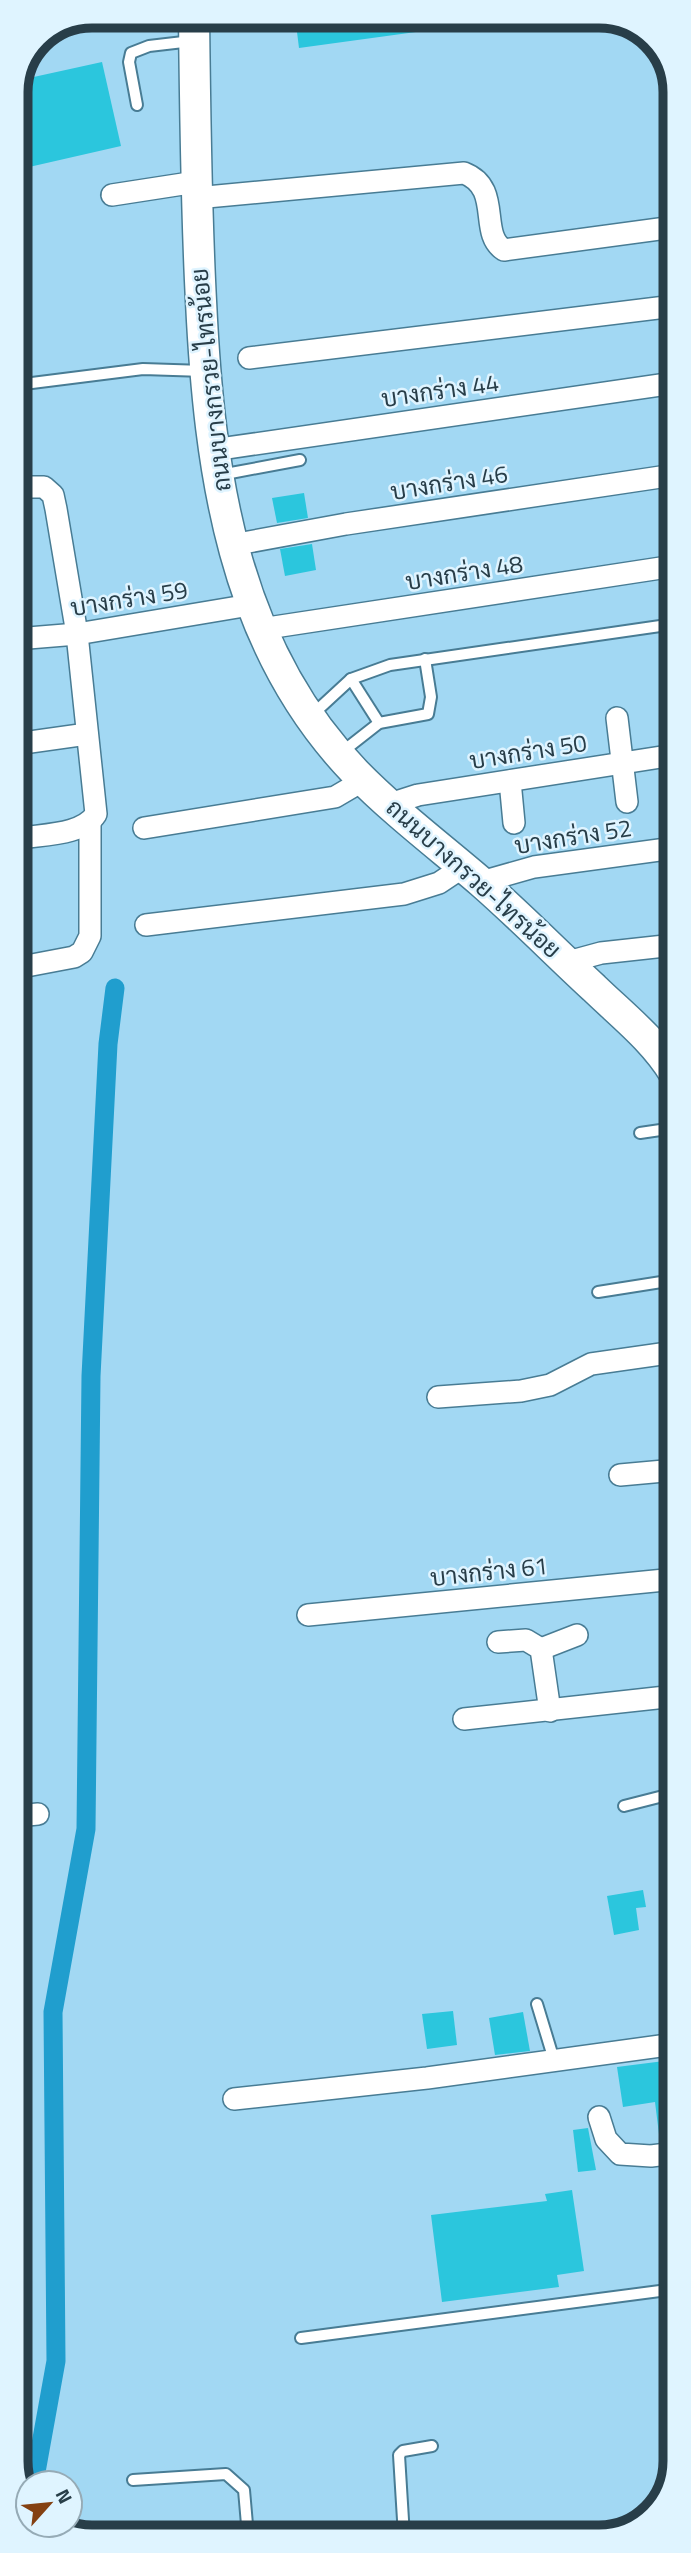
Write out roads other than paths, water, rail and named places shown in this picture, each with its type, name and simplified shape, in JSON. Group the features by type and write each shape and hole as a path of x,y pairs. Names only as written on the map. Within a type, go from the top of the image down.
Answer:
{"main road":[{"name":"ถนนบางกรวย-ไทรน้อย","path":"195,28 196,190 204,371 215,463 232,545 256,617 283,676 310,717 364,780 568,962 653,1043 663,1057"}],"street":[{"path":"112,195 464,173 474,177 485,188 495,237 498,246 504,250 663,228"},
{"path":"249,358 663,307"},
{"name":"บางกร่าง 44","path":"215,463 663,385"},
{"name":"บางกร่าง 46","path":"232,545 346,524 663,477"},
{"path":"28,484 44,487 52,495 76,634 96,797 96,814 90,824 90,921 86,944 74,957 28,966"},
{"name":"บางกร่าง 48","path":"256,617 663,567"},
{"name":"บางกร่าง 59","path":"28,638 256,617"},
{"path":"617,718 627,802"},
{"path":"28,742 87,734"},
{"name":"บางกร่าง 50","path":"390,804 418,795 663,757"},
{"path":"144,828 335,797 364,780"},
{"path":"510,781 514,823"},
{"path":"28,837 90,824"},
{"name":"บางกร่าง 52","path":"146,925 404,894 472,875 663,849"},
{"path":"568,962 601,953 663,947"},
{"path":"438,1397 521,1391 550,1385 591,1364 663,1354"},
{"path":"620,1475 663,1471"},
{"name":"บางกร่าง 61","path":"308,1615 663,1580"},
{"path":"541,1649 577,1635"},
{"path":"498,1643 526,1640 541,1649"},
{"path":"541,1649 550,1711"},
{"path":"464,1719 663,1697"},
{"path":"28,1815 38,1814"},
{"path":"234,2099 663,2046"},
{"path":"598,2117 606,2139 620,2154 651,2157 663,2155"}],"lane":[{"path":"137,105 129,61 131,53 195,28"},
{"path":"28,383 143,369 204,371"},
{"path":"215,463 300,460"},
{"path":"310,717 351,679 390,665 663,626"},
{"path":"340,754 379,723 428,713 431,698 425,659"},
{"path":"351,679 379,723"},
{"path":"640,1133 663,1130"},
{"path":"598,1292 663,1282"},
{"path":"624,1806 663,1796"},
{"path":"537,2004 554,2060"},
{"path":"301,2338 663,2291"},
{"path":"403,2525 399,2455 403,2451 432,2446"},
{"path":"133,2480 226,2474 244,2490 247,2525"}],"waterway":[{"path":"37,2469 56,2361 53,2012 86,1829 91,1376 108,1044 115,988"}]}
